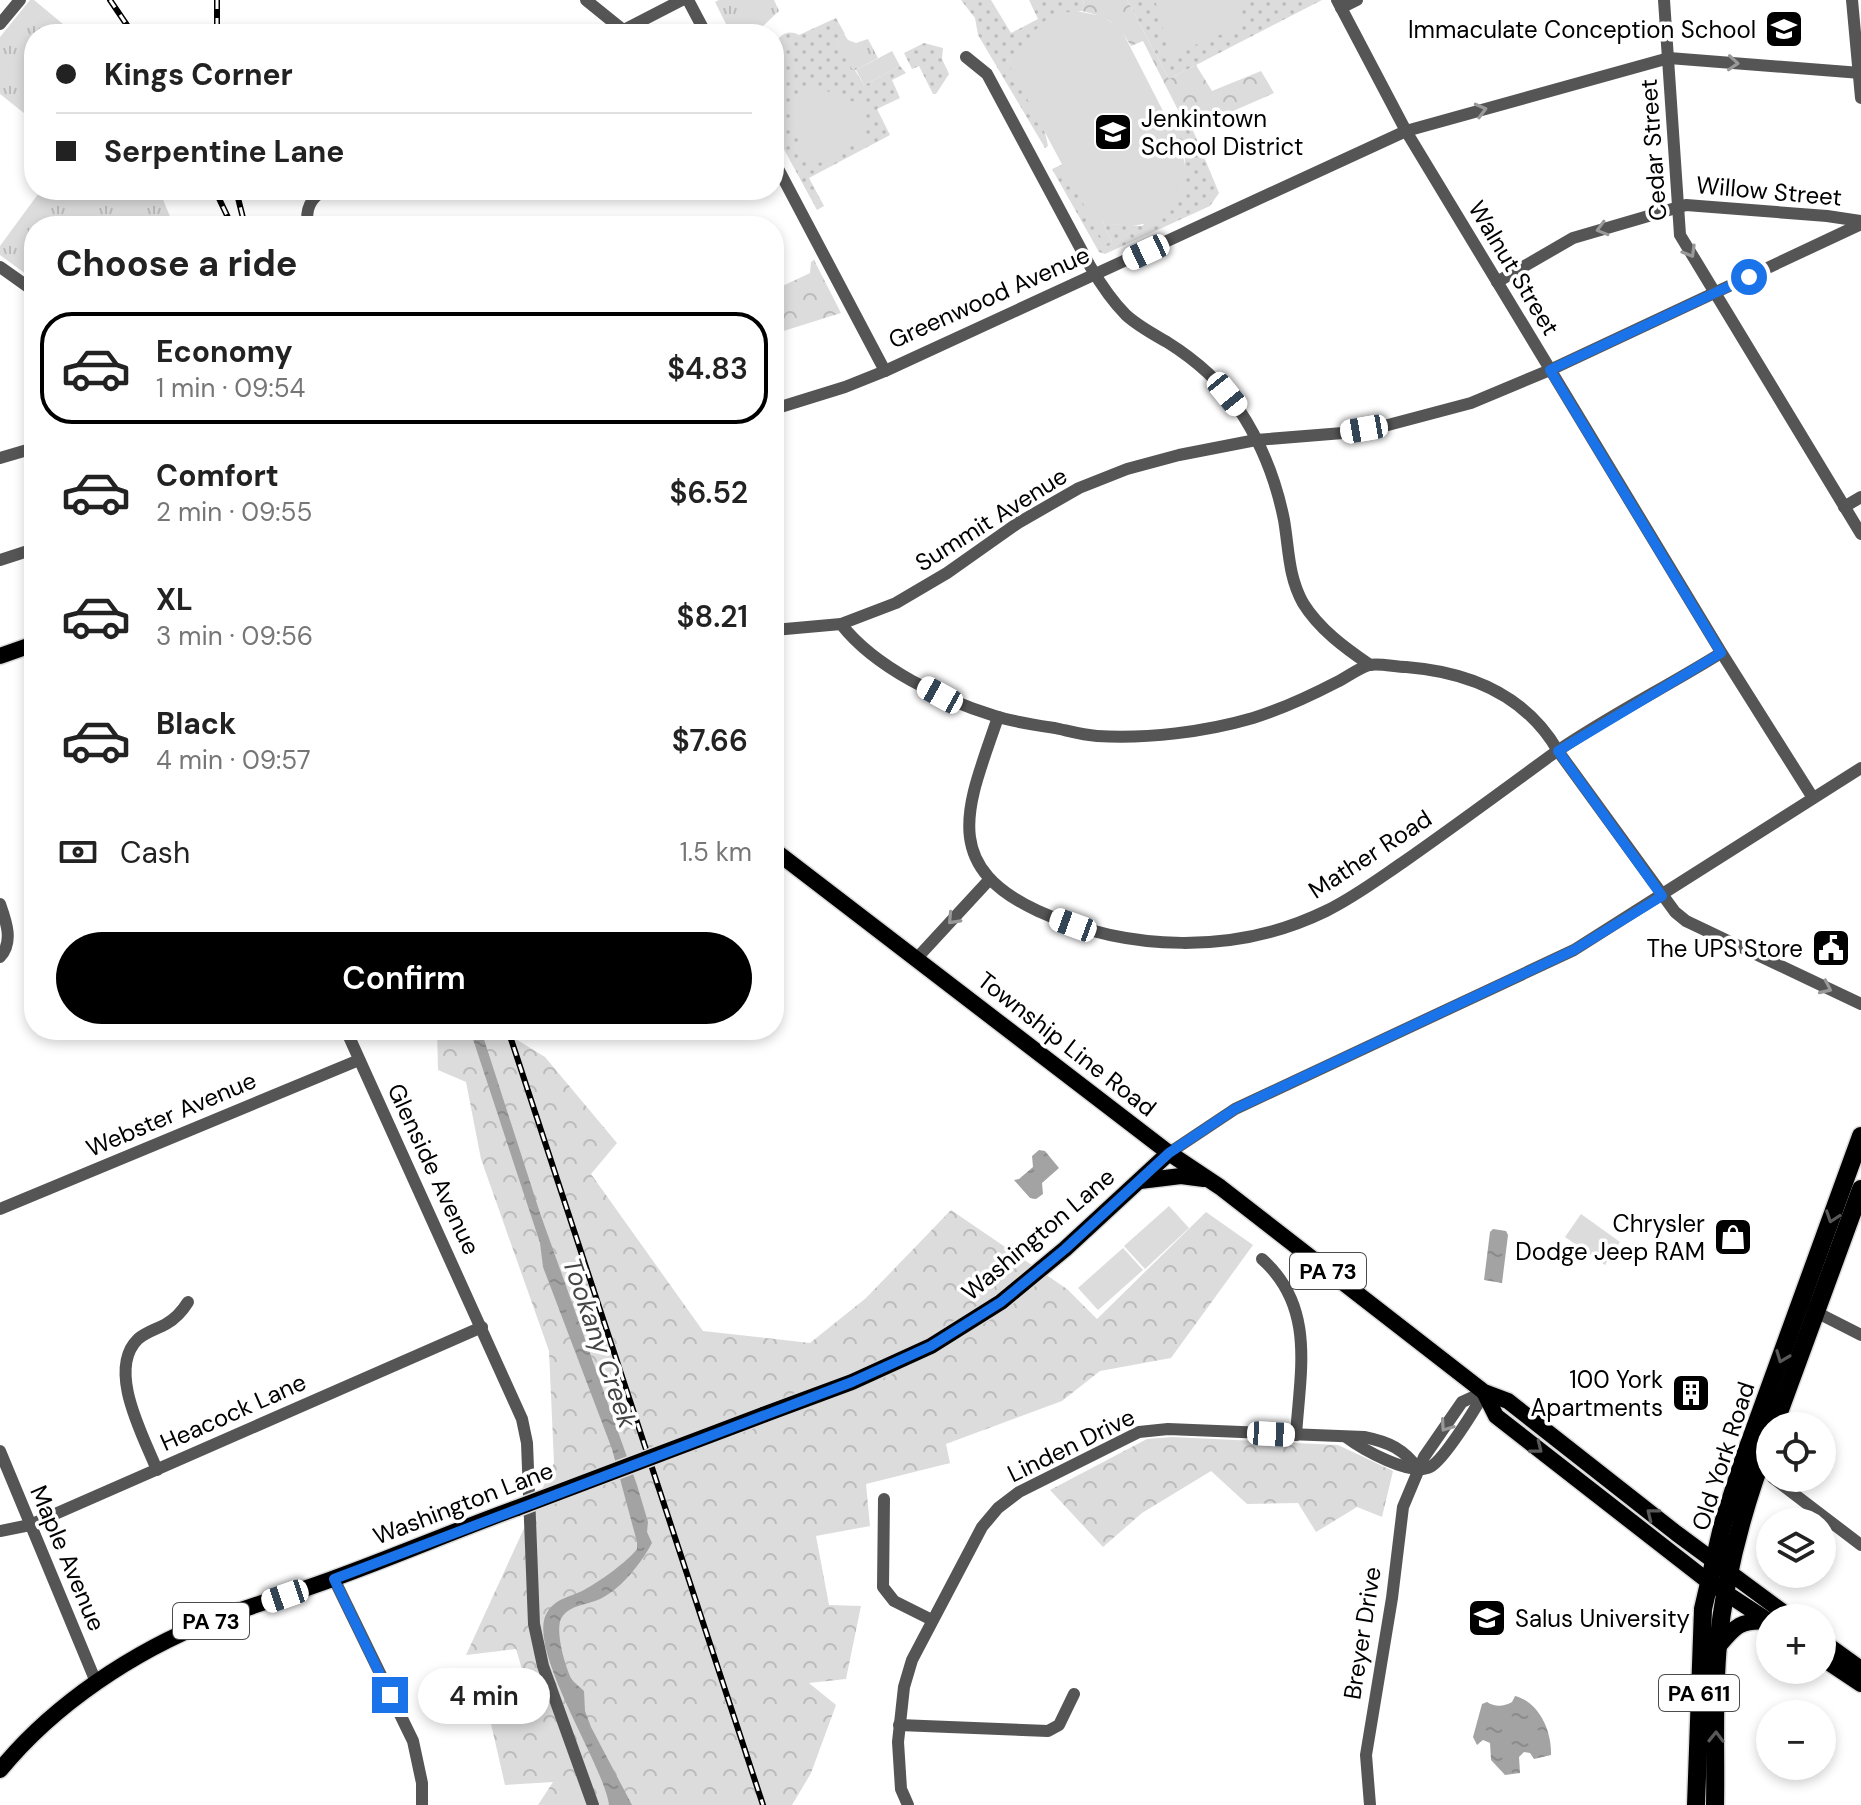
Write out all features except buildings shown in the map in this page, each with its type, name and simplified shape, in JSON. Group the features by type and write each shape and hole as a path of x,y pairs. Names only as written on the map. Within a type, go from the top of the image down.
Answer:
{"highway":[{"name":"Old York Road","path":"1778,1412 1856,1167 1861,1136"},
{"name":"Old York Road","path":"1722,1583 1714,1561 1744,1458 1861,1189"},
{"name":"Old York Road","path":"1715,1805 1722,1583 1739,1527 1757,1492"},
{"name":"Old York Road","path":"1696,1805 1703,1609 1722,1583"}],"main road":[{"path":"0,656 24,648"},
{"name":"Township Line Road","path":"784,858 1484,1392 1508,1401 1714,1561"},
{"name":"Washington Lane","path":"0,1770 38,1729 96,1682 162,1644 211,1621 334,1579 852,1382 931,1346 990,1309 1065,1249 1169,1153"},
{"path":"1138,1181 1181,1176 1208,1180"},
{"name":"Township Line Road","path":"1484,1392 1496,1416 1756,1611"},
{"name":"Township Line Road","path":"1722,1583 1763,1604"},
{"path":"1718,1647 1741,1624 1756,1621"},
{"path":"1836,1651 1861,1669"},
{"path":"1836,1667 1861,1684"}],"street":[{"path":"0,24 20,0"},
{"path":"586,0 612,24"},
{"path":"636,24 682,0"},
{"path":"688,0 701,24"},
{"path":"1339,4 1357,0"},
{"name":"Cedar Street","path":"1664,0 1680,235 1861,534"},
{"path":"1852,0 1861,98"},
{"name":"Walnut Street","path":"1339,4 1406,131 1721,653 1813,798"},
{"path":"966,57 987,74 1096,275 1127,316 1175,347 1217,381 1237,406 1256,440 1275,487 1284,523 1289,568 1303,602 1317,622 1370,665"},
{"name":"Greenwood Avenue","path":"784,406 885,371 1406,131 1669,58 1859,72"},
{"path":"784,180 885,371"},
{"name":"Willow Street","path":"1497,282 1573,238 1686,205 1827,216 1861,223"},
{"name":"Summit Avenue","path":"784,629 841,624 896,603 947,573 1010,528 1079,488 1141,465 1256,440 1343,433 1394,424 1471,403 1550,370 1861,223"},
{"path":"2,271 24,285"},
{"path":"0,458 24,451"},
{"path":"1844,507 1861,497"},
{"path":"0,560 24,552"},
{"path":"841,624 851,637 909,678 952,700 998,717 1096,736 1207,729 1254,718 1298,701 1370,665 1463,675 1514,700 1550,735 1558,751 1675,912 1686,921 1861,1004"},
{"name":"Mather Road","path":"998,717 971,801 967,824 971,848 989,880 1031,908 1056,919 1127,939 1153,943 1205,942 1258,935 1286,927 1324,912 1361,892 1558,751 1721,653"},
{"name":"Washington Lane","path":"1169,1153 1235,1109 1574,950 1861,768"},
{"path":"917,958 989,880"},
{"path":"0,904 8,928 6,951 0,957"},
{"name":"Glenside Avenue","path":"350,1040 522,1419 528,1457 534,1624 543,1666 593,1805"},
{"name":"Webster Avenue","path":"0,1209 359,1060"},
{"path":"1262,1259 1284,1284 1300,1321 1302,1342 1296,1435"},
{"path":"157,1470 129,1400 128,1356 139,1339 169,1323 188,1302"},
{"path":"1810,1309 1861,1335"},
{"name":"Heacock Lane","path":"0,1531 30,1525 482,1327"},
{"name":"Breyer Drive","path":"1370,1805 1366,1755 1392,1598 1403,1507 1424,1457 1462,1402 1484,1392"},
{"name":"Linden Drive","path":"908,1805 900,1779 899,1725 908,1671 982,1527 998,1508 1019,1492 1128,1436 1161,1429 1346,1437 1361,1449 1401,1467 1419,1470"},
{"name":"Maple Avenue","path":"0,1451 96,1682"},
{"path":"1791,1492 1861,1545"},
{"path":"884,1499 883,1587 894,1601 932,1620"},
{"path":"334,1579 413,1741 422,1783 422,1805"},
{"path":"899,1725 1048,1731 1059,1725 1074,1694"},
{"path":"1690,1805 1697,1768"}],"green space":[{"path":"30,0 63,24 24,24 24,113 0,94 0,37"},
{"path":"774,0 779,11 765,24 726,24 715,2"},
{"path":"961,0 991,0 1011,33 1038,19 1029,0 1084,0 1082,11 1047,26 1030,40 1021,54 1007,61 1037,114 1046,135 1048,146 1045,148 978,35 975,18"},
{"path":"1084,0 1127,0 1169,79 1196,65 1212,91 1261,71 1274,93 1192,129 1187,117 1182,118 1143,41 1131,46 1111,22 1082,11"},
{"path":"1127,0 1322,0 1169,79"},
{"path":"1155,0 1240,0 1245,25 1170,55"},
{"path":"1076,11 1102,16 1121,29 1181,146 1186,171 1175,203 1155,222 1131,226 1111,224 1101,219 1112,241 1105,245 1007,61 1017,55 1049,18"},
{"path":"836,18 845,34 836,39 864,85 900,66 906,73 892,80 900,98 877,109 890,135 809,178 824,206 817,210 784,149 784,34 799,35"},
{"path":"844,34 856,43 868,39 878,58 856,70 852,69 836,39"},
{"path":"924,43 943,48 942,59 949,74 936,94 933,94 919,66 912,69 904,53"},
{"path":"892,51 900,66 864,85 856,70"},
{"path":"815,86 863,106 866,139 809,168 788,108"},
{"path":"1187,116 1219,193 1210,206 1105,254 1099,252 1052,169 1063,164 1105,244 1112,241 1100,217 1111,224 1142,226 1183,187 1185,157 1170,124"},
{"path":"34,200 163,200 170,216 24,216 24,273 0,255 0,246"},
{"path":"814,260 841,313 784,331 784,285 810,273"},
{"path":"437,1040 517,1040 545,1057 617,1143 591,1174 703,1331 810,1343 866,1298 951,1210 1067,1289 1097,1319 1206,1212 1253,1245 1171,1358 1100,1371 1062,1401 946,1444 950,1463 866,1484 870,1526 816,1536 829,1605 861,1606 846,1679 809,1683 836,1705 811,1773 792,1805 538,1805 553,1782 505,1785 489,1715 530,1696 516,1649 466,1655 554,1463 549,1351 481,1159 466,1082 438,1070"},
{"path":"1169,1206 1189,1228 1145,1269 1124,1246"},
{"path":"1581,1214 1620,1242 1605,1265 1565,1237"},
{"path":"1123,1248 1143,1270 1098,1310 1078,1288"},
{"path":"1172,1437 1338,1445 1393,1471 1382,1517 1357,1507 1316,1532 1298,1503 1247,1504 1211,1471 1142,1513 1103,1547 1050,1490 1147,1439"}],"water":[{"path":"473,1040 484,1040 540,1213 648,1522 647,1532 652,1543 631,1574 602,1598 566,1613 559,1629 561,1647 572,1680 584,1691 585,1711 591,1727 632,1805 609,1805 604,1786 546,1650 543,1627 552,1606 590,1586 627,1560 637,1549 637,1542 612,1449 543,1267 540,1243"},
{"path":"1039,1150 1045,1151 1059,1168 1042,1183 1043,1194 1036,1199 1030,1198 1014,1180 1033,1167 1032,1156"},
{"path":"1493,1229 1506,1231 1508,1235 1502,1283 1484,1280 1490,1232"},
{"path":"1515,1696 1531,1704 1542,1719 1549,1736 1551,1755 1534,1759 1530,1753 1524,1752 1519,1757 1520,1773 1505,1775 1491,1760 1490,1743 1483,1740 1477,1745 1473,1737 1482,1704 1505,1705 1512,1702"}],"railway":[{"path":"110,0 126,24"},
{"path":"217,0 217,24"},
{"path":"220,200 227,216"},
{"path":"238,200 242,216"},
{"path":"511,1040 763,1805"}],"place":[{"name":"Immaculate Conception School","path":"1784,29"},
{"name":"Jenkintown School District","path":"1113,132"},
{"name":"The UPS Store","path":"1831,948"},
{"name":"Chrysler Dodge Jeep RAM","path":"1733,1237"},
{"name":"100 York Apartments","path":"1691,1393"},
{"name":"Salus University","path":"1487,1618"}],"route":[{"path":"390,1695 334,1579 852,1382 931,1346 1001,1302 1065,1249 1169,1153 1235,1109 1574,950 1662,896 1558,751 1721,653 1550,370 1749,277"}],"water label":[{"name":"Tookany Creek","path":"600,1343"}]}
